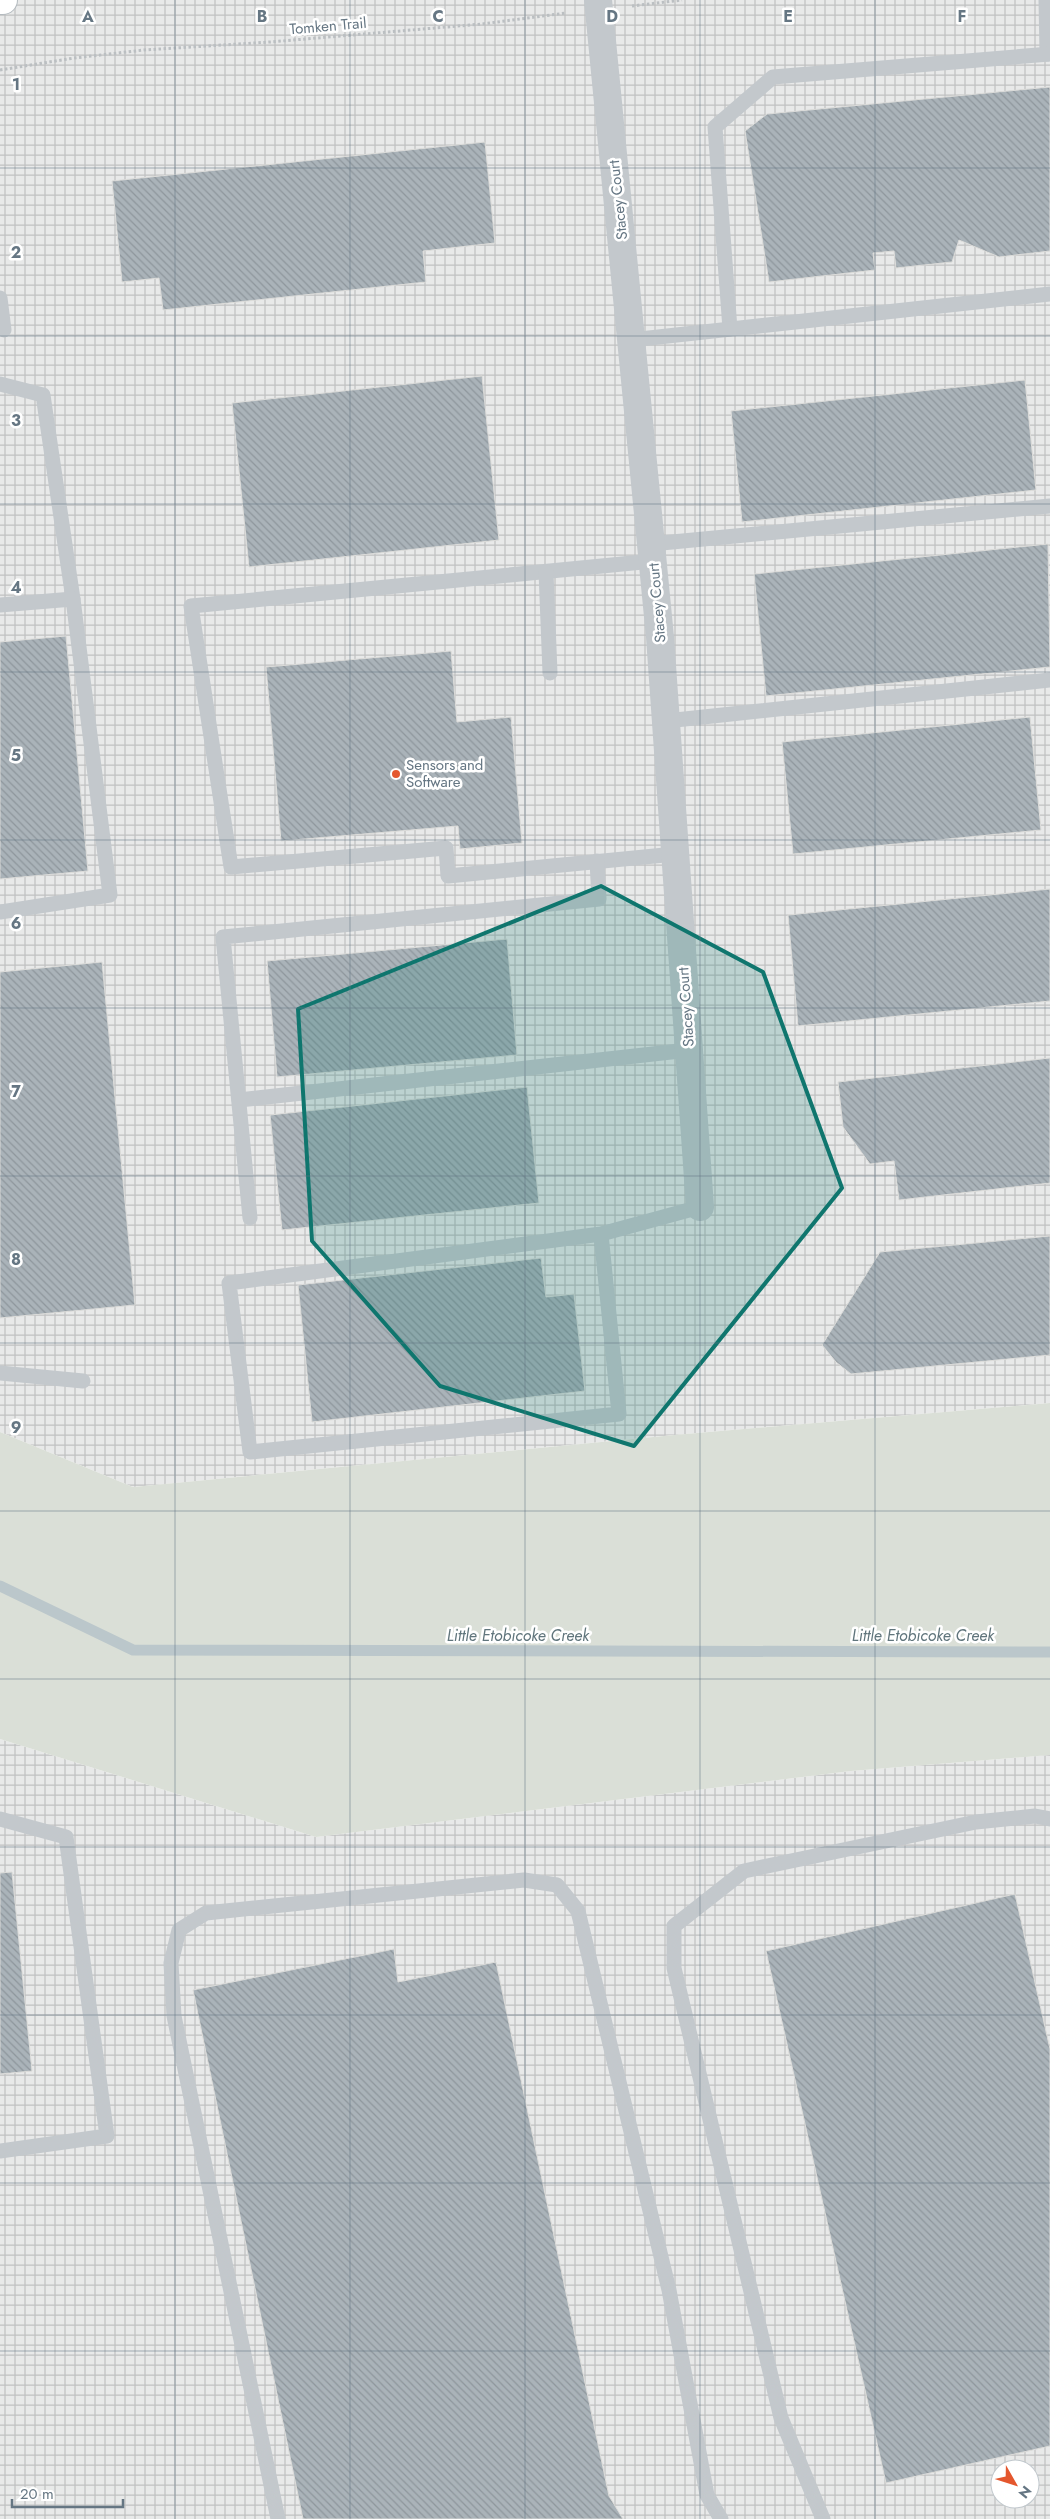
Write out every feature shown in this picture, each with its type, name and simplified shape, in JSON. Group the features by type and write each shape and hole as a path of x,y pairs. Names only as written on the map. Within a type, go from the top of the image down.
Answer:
{"street":[{"name":"Stacey Court","path":"598,0 652,553 666,721 700,1207"}],"lane":[{"path":"730,329 715,127 773,77 1048,54 1046,0"},
{"path":"631,340 1050,294"},
{"path":"0,298 4,330"},
{"path":"0,384 42,394 73,599 110,895 0,912"},
{"path":"675,854 448,876 446,848 231,867 191,606 546,572 652,553 1050,506"},
{"path":"546,572 550,673"},
{"path":"0,605 73,599"},
{"path":"666,721 1050,680"},
{"path":"250,1218 223,937 599,899 597,861"},
{"path":"239,1100 689,1050"},
{"path":"601,1234 619,1414 250,1452 230,1283 601,1234 700,1207"},
{"path":"0,1373 83,1381"},
{"path":"823,2519 780,2418 674,1968 674,1926 744,1871 976,1822 1035,1816 1050,1819"},
{"path":"0,1819 66,1837 107,2136 0,2151"},
{"path":"278,2519 174,2016 171,1963 179,1930 206,1913 524,1880 557,1885 578,1911 669,2290 707,2495 721,2519"}],"path":[{"path":"659,3 682,0"},
{"name":"Tomken Trail","path":"0,70 74,58 144,50 270,42 482,24 539,16"}],"highlighted area":[{"path":"601,886 763,972 842,1188 634,1446 440,1386 312,1241 298,1009"}],"shaded area":[{"path":"0,0 1050,0 1050,1403 674,1435 133,1487 0,1432"},
{"path":"1050,1403 1050,1755 851,1771 316,1837 0,1739 0,1432 133,1487 674,1435"},
{"path":"0,1739 316,1837 851,1771 1050,1755 1050,2519 0,2519"}],"building":[{"path":"1050,87 1050,251 999,257 959,240 952,262 896,268 894,251 873,253 875,270 769,282 745,131 767,114"},
{"path":"485,142 495,243 423,251 426,282 163,310 159,278 122,282 112,181"},
{"path":"482,376 499,540 249,567 232,403"},
{"path":"1025,380 1036,490 742,522 731,411"},
{"path":"1048,544 1050,667 766,696 754,574"},
{"path":"66,636 88,871 0,879 0,642"},
{"name":"Sensors and Software","path":"451,651 457,722 511,717 522,843 460,849 458,826 281,841 266,667"},
{"path":"1030,717 1041,830 793,854 782,742"},
{"path":"1050,889 1050,1001 798,1026 788,915"},
{"path":"507,939 517,1055 277,1077 267,961"},
{"path":"102,962 135,1305 0,1318 0,972"},
{"path":"1050,1058 1050,1183 899,1200 894,1161 870,1164 843,1127 838,1082"},
{"path":"527,1087 539,1203 282,1230 270,1115"},
{"path":"1050,1236 1050,1355 851,1374 836,1362 822,1345 880,1252"},
{"path":"541,1258 546,1297 574,1294 585,1391 312,1422 298,1285"},
{"path":"12,1872 32,2071 0,2074 0,1873"},
{"path":"1015,1894 1050,2049 1050,2446 886,2483 766,1951"},
{"path":"394,1949 398,1982 496,1962 609,2496 623,2519 303,2519 193,1990"}],"waterway":[{"name":"Little Etobicoke Creek","path":"0,1586 133,1650 1050,1652"}],"place":[{"name":"Sensors and Software","path":"396,774"}]}
